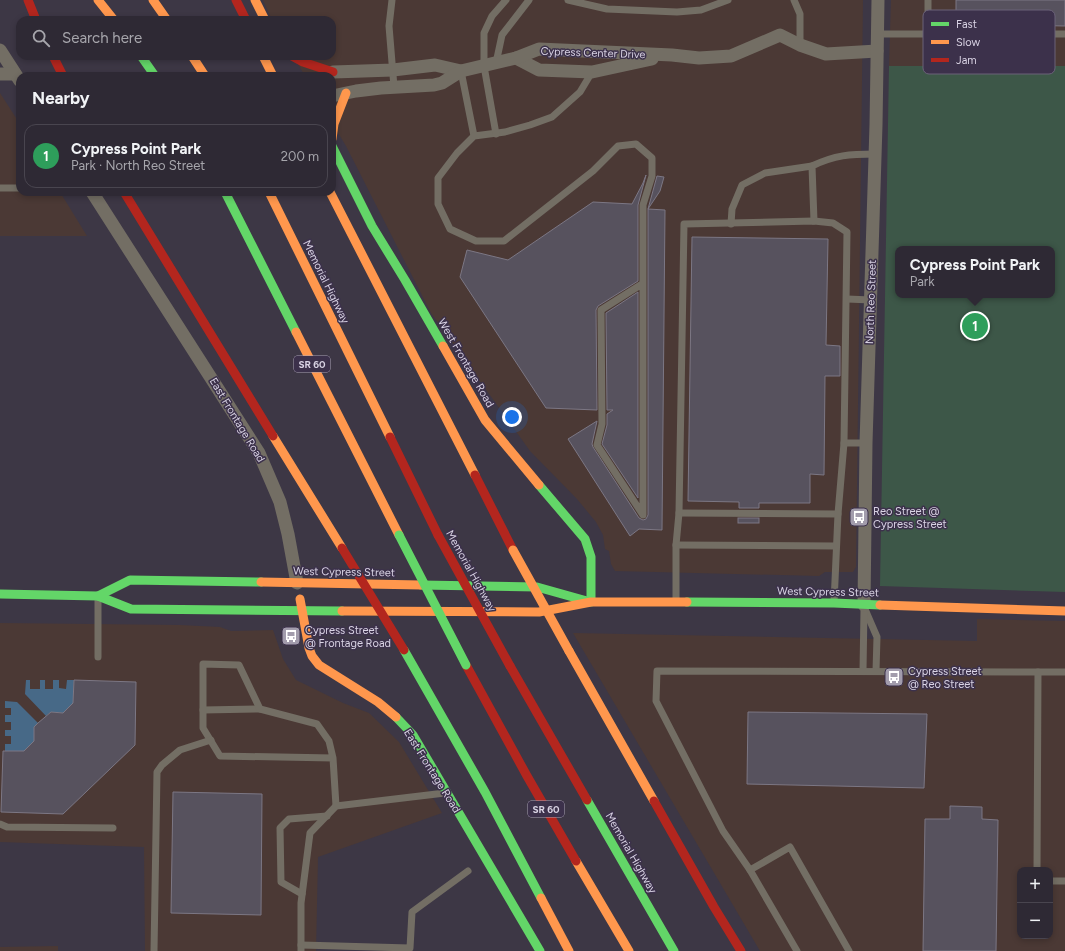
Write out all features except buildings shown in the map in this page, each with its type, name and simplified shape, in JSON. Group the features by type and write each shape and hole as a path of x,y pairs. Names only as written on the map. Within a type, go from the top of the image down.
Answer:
{"main road":[{"path":"28,0 34,16"},
{"path":"98,0 111,16"},
{"path":"153,0 170,16"},
{"path":"236,0 244,16"},
{"path":"255,0 263,16"},
{"path":"55,60 61,72"},
{"path":"144,60 152,72"},
{"path":"195,60 202,72"},
{"path":"265,60 271,72"},
{"path":"296,60 324,72"},
{"path":"336,119 346,93"},
{"name":"West Frontage Road","path":"336,154 372,226 405,280 485,420 585,539 591,557 591,602"},
{"path":"127,196 404,650 485,792 569,951"},
{"name":"SR 60","path":"227,196 466,665 527,776 629,951"},
{"name":"Memorial Highway","path":"271,196 438,535 510,666 635,886 674,951"},
{"path":"332,196 513,550 714,907 741,951"},
{"name":"West Cypress Street","path":"98,596 130,580 537,587 591,602"},
{"name":"East Frontage Road","path":"297,583 309,648 312,656 319,665 378,702 400,720 413,735 540,951"},
{"name":"West Cypress Street","path":"0,594 98,596 131,609 539,612 591,602 834,603 864,606 1065,611"}],"street":[{"name":"North Reo Street","path":"864,606 866,443 876,154 878,0"},
{"name":"Cypress Center Drive","path":"336,95 394,87 434,85 442,83 461,71 516,58 539,49 672,55 699,58 731,56 780,35 800,45 826,54 877,51"},
{"path":"0,50 16,75"},
{"name":"Cypress Center Drive","path":"516,58 539,70 592,72 672,55"},
{"name":"Cypress Center Drive","path":"336,74 392,70 435,65 461,71"},
{"path":"0,74 16,78"},
{"name":"East Frontage Road","path":"95,196 259,453 280,502 288,534 297,583"}],"lane":[{"path":"392,0 390,26 394,87"},
{"path":"496,134 490,64 484,33 492,16 506,0"},
{"path":"490,64 502,35 529,0"},
{"path":"568,0 606,9 677,12 701,10 728,0"},
{"path":"794,0 800,14 800,45"},
{"path":"877,34 923,34"},
{"path":"461,71 474,136"},
{"path":"592,72 580,92 552,117 505,132 474,136 457,153 438,178 438,204 450,229 476,241 504,241 593,171 618,146 636,144 652,158 652,176 643,205 643,515 597,445 602,424 601,310 642,284"},
{"path":"732,224 732,210 742,184 765,173 788,168 812,166 826,159 847,154 876,154"},
{"path":"812,166 814,221"},
{"path":"0,188 16,188"},
{"path":"676,603 676,545 679,513 684,224 814,221 833,223 847,232 844,443 838,514 834,603"},
{"path":"847,299 871,300"},
{"path":"844,443 866,443"},
{"path":"679,513 838,514"},
{"path":"676,545 836,546"},
{"path":"98,596 98,657"},
{"path":"862,671 864,606"},
{"path":"864,606 877,637 876,671"},
{"path":"260,709 239,666 203,664 203,728 220,756 333,758"},
{"path":"797,951 750,870 723,831 656,701 657,671 1065,672"},
{"path":"1036,867 1038,672"},
{"path":"203,710 260,709 317,724 329,741 333,758 336,806"},
{"path":"154,951 157,772 162,765 180,750 210,740"},
{"path":"447,793 336,806 310,833 301,903 301,948 410,950 412,912 468,871"},
{"path":"302,894 281,882 280,828 289,819 327,816"},
{"path":"0,824 7,827 113,828"},
{"path":"750,870 790,847 849,951"},
{"path":"1053,881 1065,881"}],"shaded area":[{"path":"263,0 863,0 856,567 853,572 825,572 819,576 615,571 611,564 609,551 605,549 603,535 596,522 577,499 530,451 431,313 346,146 336,130 336,72 303,72 295,60 336,60 336,16 270,16"},
{"path":"891,0 1065,0 1065,66 1055,66 1055,10 923,10 923,66 889,66"},
{"path":"0,93 16,118 16,196 62,196 87,236 0,236"},
{"path":"977,619 1065,621 1065,951 760,951 573,633 977,641"},
{"path":"0,623 180,625 220,627 231,631 273,630 283,659 296,680 343,703 369,713 399,742 442,813 318,857 316,951 145,951 144,847 0,842"},
{"path":"58,946 58,951 0,951 0,947"}],"green space":[{"path":"889,66 923,66 923,74 1055,74 1055,66 1065,66 1065,592 880,586"}],"water":[{"path":"26,680 30,680 30,689 40,689 40,680 45,680 45,689 53,689 53,680 59,680 59,688 66,689 67,680 74,680 73,703 63,713 51,712 46,716 25,694"},
{"path":"5,701 17,702 38,723 34,741 24,751 5,751 5,744 11,744 11,736 5,736 5,730 11,730 11,722 5,722 5,715 11,715 11,708 5,708"}],"traffic: fast":[{"path":"144,60 152,72"},
{"path":"336,154 372,226 443,346"},
{"path":"227,196 296,332"},
{"path":"539,485 585,539 591,557 591,602"},
{"path":"399,535 466,665"},
{"path":"98,596 130,580 261,582"},
{"path":"421,585 537,587 587,601"},
{"path":"0,594 98,596 131,609 342,611"},
{"path":"687,602 834,603 880,605"},
{"path":"404,650 485,792 541,898"},
{"path":"396,717 413,735 540,951"},
{"path":"587,800 674,951"}],"traffic: slow":[{"path":"98,0 111,16"},
{"path":"153,0 164,16"},
{"path":"255,0 263,16"},
{"path":"195,60 202,72"},
{"path":"265,60 271,72"},
{"path":"336,119 346,93"},
{"path":"271,196 390,437"},
{"path":"332,196 475,475"},
{"path":"296,332 399,535"},
{"path":"443,346 485,420 539,485"},
{"path":"273,436 342,548"},
{"path":"513,550 569,651"},
{"path":"261,582 421,585"},
{"path":"300,599 309,648 312,656 319,665 378,702 396,717"},
{"path":"342,611 539,612 591,602 687,602"},
{"path":"880,605 1065,611"},
{"path":"569,651 654,801"},
{"path":"576,861 629,951"},
{"path":"541,898 569,951"}],"traffic: jam":[{"path":"28,0 34,16"},
{"path":"236,0 244,16"},
{"path":"55,60 61,72"},
{"path":"299,60 333,72"},
{"path":"126,196 273,436"},
{"path":"390,437 438,535"},
{"path":"475,475 513,550"},
{"path":"438,535 510,666"},
{"path":"342,548 404,650"},
{"path":"466,665 576,861"},
{"path":"510,666 587,800"},
{"path":"654,801 714,907 741,951"}],"place":[{"name":"Cypress Point Park","path":"975,326"},
{"name":"Reo Street @ Cypress Street","path":"859,517"},
{"name":"Cypress Street @ Frontage Road","path":"291,636"},
{"name":"Cypress Street @ Reo Street","path":"894,677"}]}
